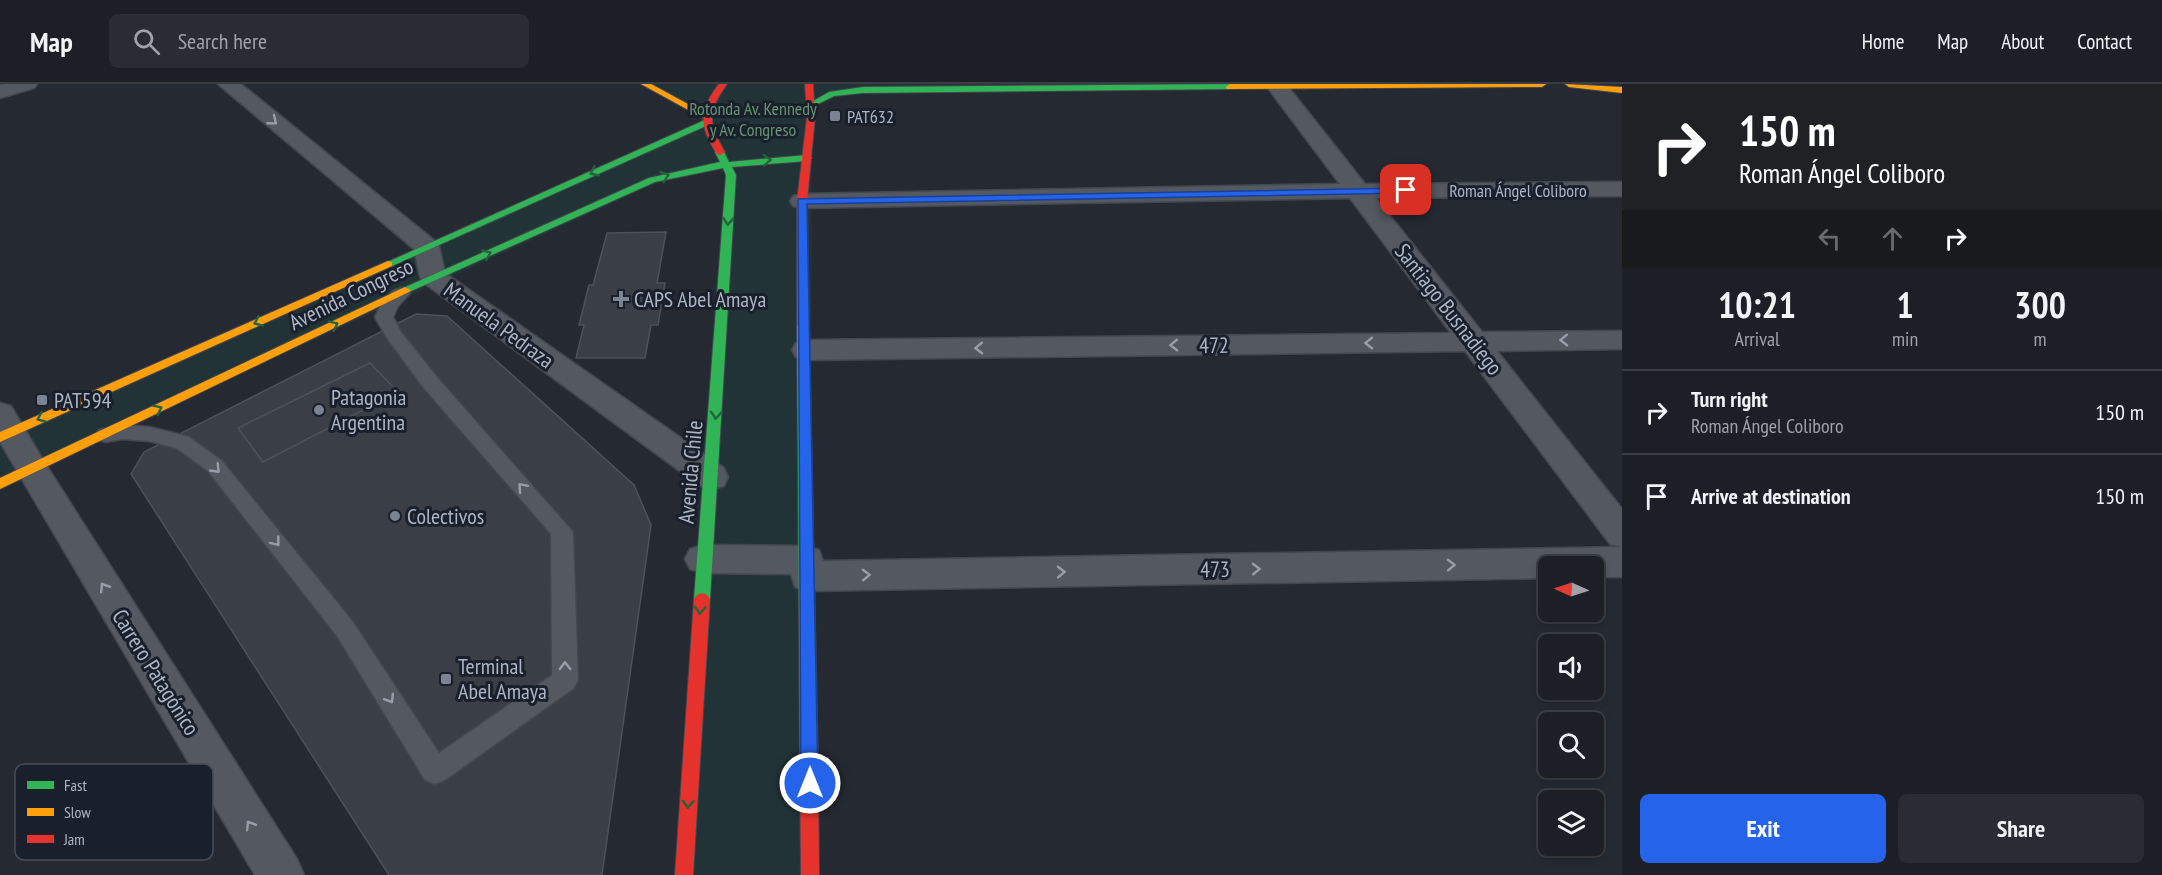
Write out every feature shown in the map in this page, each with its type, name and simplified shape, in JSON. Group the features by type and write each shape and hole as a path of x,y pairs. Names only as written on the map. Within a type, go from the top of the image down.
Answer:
{"main road":[{"path":"645,84 706,119"},
{"path":"723,84 711,99 706,119 708,135 728,163"},
{"path":"809,84 812,104 802,201 806,350 810,875"},
{"path":"812,104 832,94 863,90 1542,84"},
{"path":"1569,84 1622,90"},
{"name":"Avenida Congreso","path":"3,428 426,246 706,119"},
{"name":"Avenida Congreso","path":"16,476 433,278 652,180 687,169 728,163 807,158"},
{"name":"Avenida Chile","path":"684,875 703,559 712,477 731,175 728,163"}],"street":[{"path":"0,92 27,84"},
{"path":"228,84 426,246"},
{"name":"Santiago Busnadiego","path":"1276,86 1622,534"},
{"name":"Roman Ángel Coliboro","path":"802,201 1358,191 1622,189"},
{"name":"Manuela Pedraza","path":"426,246 433,278 712,477"},
{"name":"472","path":"806,350 1622,340"},
{"name":"Carrero Patagónico","path":"3,428 16,476 207,764"},
{"name":"473","path":"703,559 807,568 1622,562"},
{"name":"Carrero Patagónico","path":"213,773 281,875"}],"lane":[{"path":"105,435 122,432 149,434 182,442 215,466 345,629 435,771 565,681 562,532 430,382 393,334 384,317 390,304 401,293"}],"green space":[{"name":"Rotonda Av. Kennedy y Av. Congreso","path":"645,84 1542,84 863,90 812,104 810,875 684,875 727,163 687,169 0,484 0,437 705,122"}],"building":[{"path":"666,232 657,283 665,283 658,325 651,325 645,358 576,358 584,325 579,325 589,285 593,285 607,233"},
{"name":"Terminal Abel Amaya","path":"416,314 447,316 634,485 651,525 602,875 389,875 131,474 144,452"},
{"name":"Patagonia Argentina","path":"370,363 398,392 263,462 238,428"}],"traffic: fast":[{"path":"812,104 832,94 863,90 1230,87"},
{"path":"388,264 705,123"},
{"path":"702,599 731,175 720,152"},
{"path":"405,290 652,180 710,166 807,158"},
{"path":"803,326 809,766"}],"traffic: slow":[{"path":"645,84 706,116"},
{"path":"1230,87 1542,84"},
{"path":"1569,84 1622,90"},
{"path":"0,437 388,264"},
{"path":"0,484 405,290"}],"traffic: jam":[{"path":"720,152 710,133 706,117 711,102 723,84"},
{"path":"803,326 802,201 811,117 809,84"},
{"path":"684,875 702,599"},
{"path":"809,766 810,875"}],"place":[{"name":"PAT632","path":"835,116"},
{"name":"CAPS Abel Amaya","path":"621,299"},
{"name":"PAT594","path":"42,400"},
{"name":"Patagonia Argentina","path":"319,410"},
{"name":"Colectivos","path":"395,516"},
{"name":"Terminal Abel Amaya","path":"446,679"}],"route":[{"path":"810,783 806,560 806,350 802,201 1406,190"}]}
